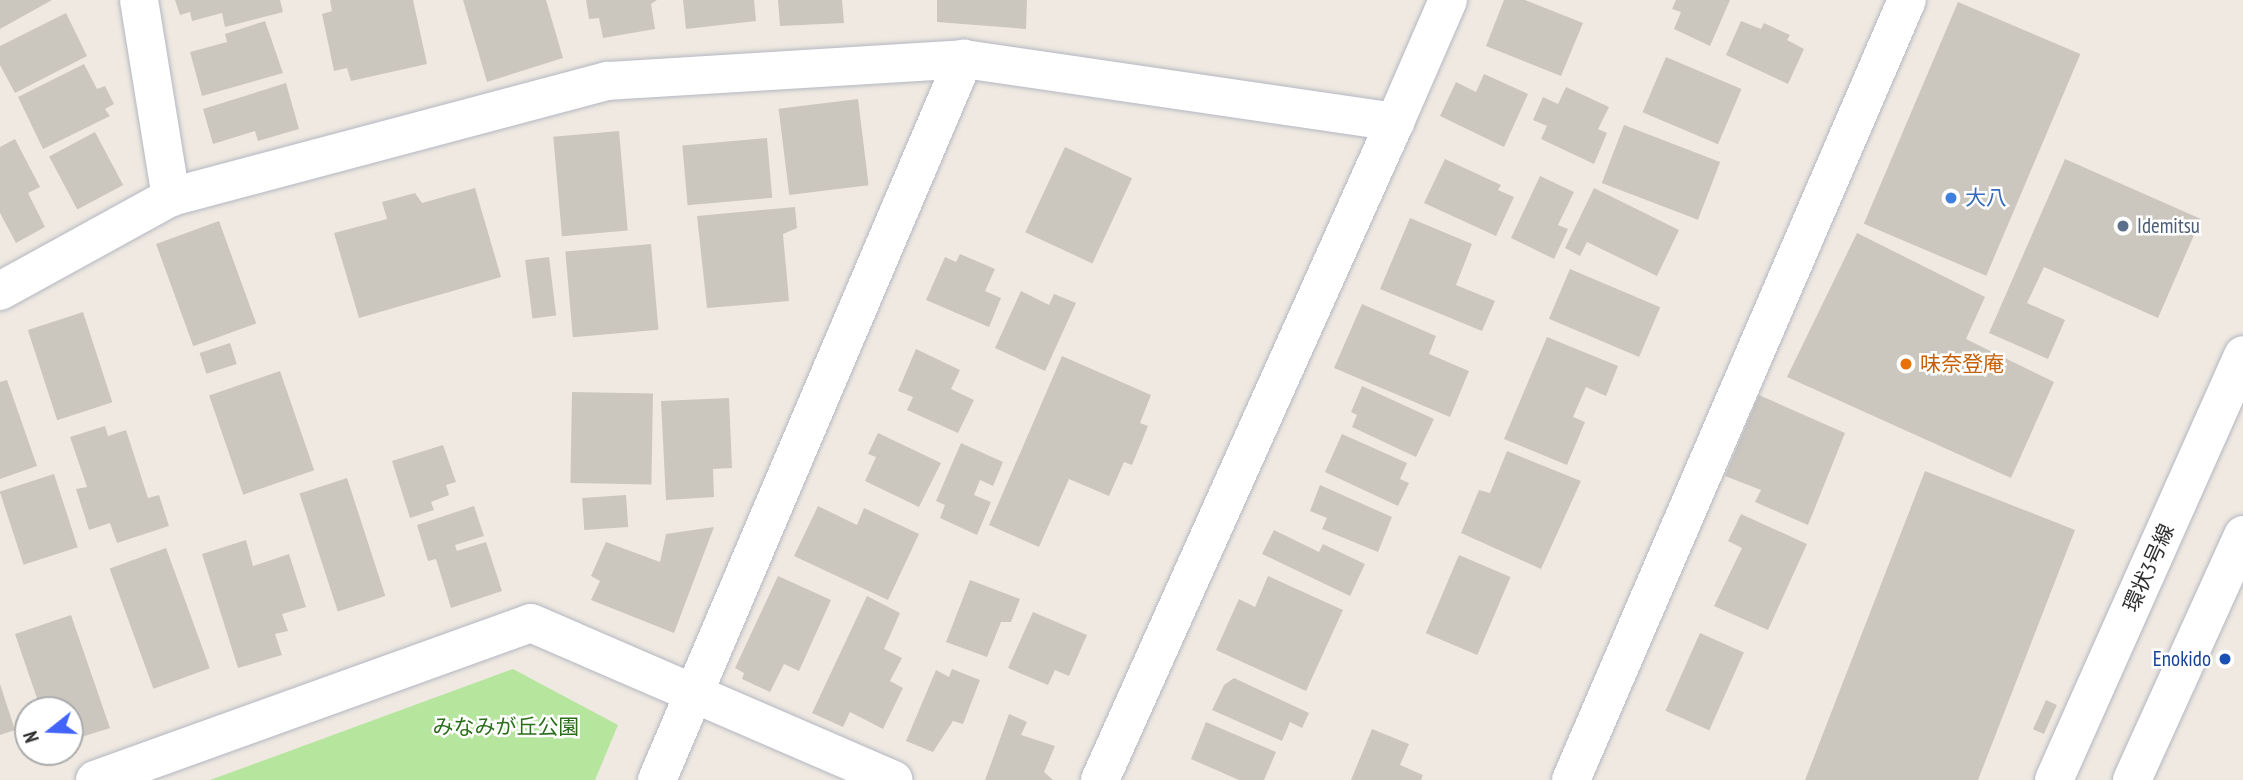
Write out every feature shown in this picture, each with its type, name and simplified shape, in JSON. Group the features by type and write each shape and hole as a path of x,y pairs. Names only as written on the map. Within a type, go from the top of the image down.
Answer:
{"street":[{"path":"139,0 171,197"},
{"path":"1100,780 1448,0"},
{"path":"1571,780 1907,0"},
{"path":"657,780 964,59"},
{"path":"0,291 171,197 608,81 964,59 1395,122"},
{"name":"環状3号線","path":"2054,780 2243,355"},
{"path":"2132,780 2243,535"},
{"path":"95,780 531,623 694,696 894,780"}],"green space":[{"name":"みなみが丘公園","path":"513,669 618,725 595,780 210,780"}],"building":[{"path":"0,0 52,0 0,29"},
{"path":"175,0 280,0 283,12 225,27 222,13 192,21 190,12 180,15"},
{"path":"330,0 413,0 427,64 351,81 347,68 334,71 322,14 332,11"},
{"path":"463,0 546,0 563,58 487,82"},
{"path":"586,0 657,0 651,4 655,29 603,38 599,18 589,19"},
{"path":"683,0 754,0 756,21 686,29"},
{"path":"778,0 842,0 844,23 780,26"},
{"path":"937,0 1027,0 1026,29 937,22"},
{"path":"1504,0 1525,0 1583,23 1561,76 1486,46"},
{"path":"1676,0 1730,0 1710,46 1674,29 1681,12 1672,9"},
{"path":"1958,2 2080,54 1986,276 1864,224"},
{"path":"66,13 87,56 15,93 0,65 0,46"},
{"path":"265,21 283,73 202,96 190,52 227,42 225,34"},
{"path":"1741,21 1761,29 1764,23 1790,35 1787,40 1804,49 1788,84 1726,55"},
{"path":"1666,57 1741,89 1718,144 1643,112"},
{"path":"84,64 97,89 105,86 114,104 105,109 110,116 43,149 18,97"},
{"path":"1484,74 1528,94 1504,147 1440,116 1456,82 1476,92"},
{"path":"286,83 299,129 258,141 255,131 213,144 203,109"},
{"path":"1566,87 1609,107 1598,129 1607,133 1594,164 1541,139 1547,126 1533,120 1543,97 1558,104"},
{"path":"858,99 869,185 789,195 779,109"},
{"path":"1624,125 1720,162 1698,220 1602,183"},
{"path":"619,131 628,231 562,236 553,137"},
{"path":"95,132 123,185 77,209 49,156"},
{"path":"767,138 772,198 688,205 682,145"},
{"path":"15,139 40,187 28,193 45,227 16,243 0,213 0,147"},
{"path":"1065,147 1132,178 1092,263 1025,232"},
{"path":"1445,159 1501,185 1498,190 1514,197 1496,236 1424,203"},
{"path":"2065,159 2201,219 2158,318 2044,267 2027,303 2065,320 2048,359 1989,333"},
{"path":"1540,176 1574,192 1558,225 1568,229 1554,259 1511,238"},
{"path":"475,188 501,277 359,318 334,233 387,219 382,202 415,193 422,203"},
{"path":"1594,188 1679,230 1657,276 1587,242 1580,256 1565,248"},
{"path":"795,207 797,228 783,234 789,301 707,308 697,216"},
{"path":"1410,218 1472,244 1456,285 1495,301 1482,331 1380,289"},
{"path":"219,221 256,323 193,346 156,244"},
{"path":"1857,233 1985,297 1966,339 2054,382 2011,478 1787,377"},
{"path":"651,244 658,330 573,337 565,251"},
{"path":"960,254 995,269 985,291 1001,298 989,327 926,300 945,257 956,262"},
{"path":"549,257 556,316 532,318 525,260"},
{"path":"1570,269 1660,307 1639,357 1549,319"},
{"path":"1021,291 1049,305 1054,294 1076,303 1045,371 995,348"},
{"path":"1362,304 1436,336 1429,354 1469,371 1450,417 1334,368"},
{"path":"83,312 112,402 57,420 28,330"},
{"path":"1547,337 1618,366 1606,396 1586,387 1573,417 1585,422 1567,465 1504,439"},
{"path":"230,343 237,364 206,374 200,353"},
{"path":"916,349 960,370 951,389 974,400 958,433 907,410 913,397 898,391"},
{"path":"1062,356 1151,395 1140,423 1148,426 1132,465 1124,462 1109,496 1069,479 1039,547 989,525"},
{"path":"280,371 314,470 243,495 209,395"},
{"path":"7,380 37,466 0,479 0,382"},
{"path":"1362,386 1434,419 1416,457 1352,427 1357,415 1351,412"},
{"path":"572,392 653,393 651,484 570,483"},
{"path":"1759,395 1845,433 1808,525 1755,502 1761,490 1725,476"},
{"path":"729,398 732,468 713,469 714,497 666,500 661,401"},
{"path":"105,426 108,436 126,430 148,498 159,495 169,526 117,543 110,523 89,530 76,489 87,487 70,437"},
{"path":"878,433 941,463 919,507 865,481 876,457 868,454"},
{"path":"1342,434 1407,463 1400,479 1409,483 1398,506 1325,472"},
{"path":"961,443 1003,462 993,486 980,480 974,495 991,502 977,535 940,518 945,505 936,501"},
{"path":"443,445 456,482 446,485 449,495 431,502 434,510 410,518 392,461"},
{"path":"1507,451 1581,481 1541,569 1461,533 1479,490 1490,493"},
{"path":"1925,471 2075,530 1978,780 1805,780"},
{"path":"54,474 78,547 24,565 0,492"},
{"path":"347,478 385,596 338,611 299,493"},
{"path":"1320,485 1392,517 1378,552 1322,529 1327,518 1310,511"},
{"path":"626,495 628,527 584,530 582,498"},
{"path":"474,506 484,536 455,545 457,551 486,542 502,591 451,608 436,559 428,561 417,525"},
{"path":"818,506 857,525 864,508 919,534 888,600 794,556"},
{"path":"1741,514 1807,544 1768,630 1714,606 1742,548 1728,541"},
{"path":"714,527 674,633 591,600 600,581 591,576 606,542 660,562 666,534"},
{"path":"1274,530 1319,552 1323,544 1365,564 1350,596 1262,554"},
{"path":"246,540 253,566 289,554 306,607 282,614 288,631 275,634 282,655 238,668 202,554"},
{"path":"166,548 210,668 153,689 110,569"},
{"path":"1459,555 1511,577 1477,655 1426,633"},
{"path":"778,576 831,600 799,671 784,664 770,692 742,679 744,673 735,668"},
{"path":"1268,576 1343,610 1306,691 1216,650 1239,599 1255,607"},
{"path":"970,580 1020,599 1011,622 1001,622 987,657 946,642"},
{"path":"867,596 900,613 884,649 902,658 890,681 903,688 883,729 850,712 843,727 812,713"},
{"path":"1033,612 1087,635 1069,676 1055,670 1048,685 1008,668"},
{"path":"71,615 110,728 84,736 84,696 36,696 15,634"},
{"path":"1700,633 1744,653 1709,730 1665,711"},
{"path":"952,669 980,680 963,724 953,721 933,752 906,741 936,670 949,677"},
{"path":"1234,678 1309,713 1302,728 1290,722 1282,741 1212,710 1224,685"},
{"path":"0,684 14,730 0,735"},
{"path":"2046,700 2057,705 2044,734 2033,729"},
{"path":"1009,714 1027,722 1021,735 1055,746 1044,772 1053,780 985,780"},
{"path":"1206,722 1276,752 1264,780 1239,780 1191,759"},
{"path":"1372,729 1409,744 1400,765 1423,775 1421,780 1351,780"}],"place":[{"name":"大八","path":"1951,198"},
{"name":"Idemitsu","path":"2123,226"},
{"name":"味奈登庵","path":"1906,364"},
{"name":"Enokido","path":"2225,659"}]}
